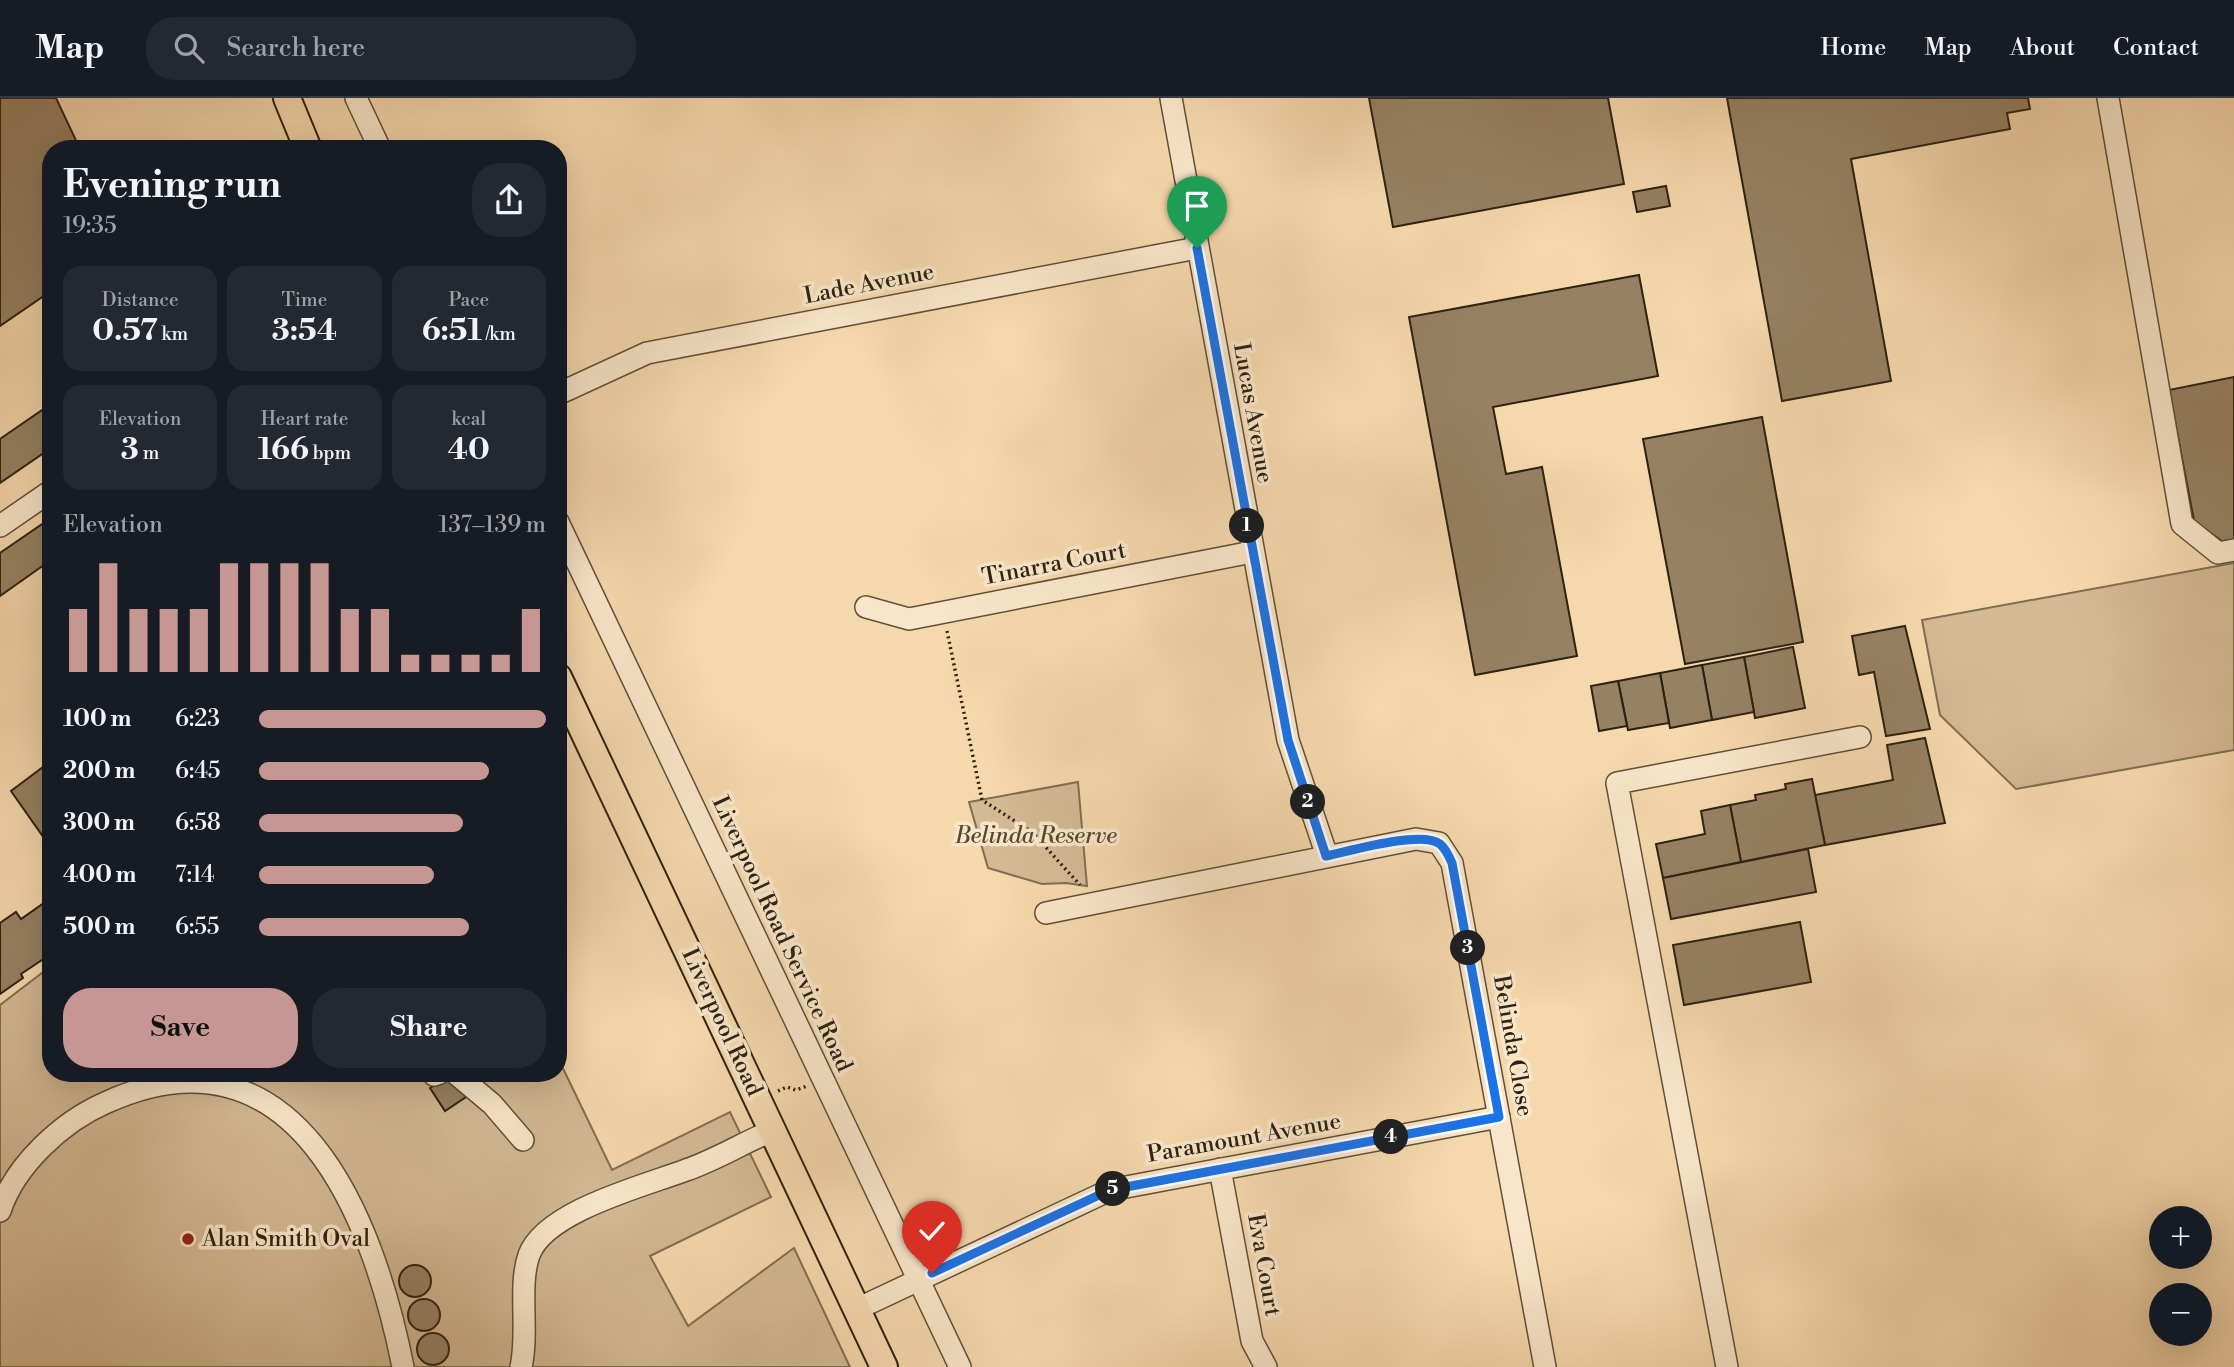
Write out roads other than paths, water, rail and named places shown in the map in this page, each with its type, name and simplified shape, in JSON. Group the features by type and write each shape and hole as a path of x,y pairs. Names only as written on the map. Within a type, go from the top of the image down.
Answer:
{"main road":[{"path":"289,98 305,140"},
{"name":"Liverpool Road","path":"567,696 884,1367"}],"street":[{"path":"356,98 376,140"},
{"name":"Lucas Avenue","path":"1171,98 1288,740 1326,856"},
{"path":"2108,98 2182,524 2218,552 2234,550"},
{"name":"Lade Avenue","path":"567,390 647,353 1197,248"},
{"path":"0,526 42,497"},
{"name":"Liverpool Road Service Road","path":"567,541 960,1367"},
{"name":"Tinarra Court","path":"866,607 909,619 1252,552"},
{"path":"1727,1367 1617,783 1860,737"},
{"name":"Belinda Close","path":"1046,913 1416,839 1439,843 1452,863 1545,1367"},
{"path":"0,1211 6,1192 58,1132 89,1110 111,1100 163,1084 182,1082"},
{"path":"198,1082 224,1086 250,1095 302,1129 321,1150 349,1198 375,1259 403,1367"},
{"path":"456,1082 492,1104 523,1140"},
{"name":"Paramount Avenue","path":"857,1309 1101,1193 1499,1117"},
{"path":"521,1367 526,1318 525,1270 533,1247 547,1229 631,1188 688,1170 774,1130"},
{"name":"Eva Court","path":"1220,1169 1251,1341 1266,1367"}],"place":[{"name":"Alan Smith Oval","path":"188,1239"}],"park label":[{"name":"Belinda Reserve","path":"1036,836"}]}
